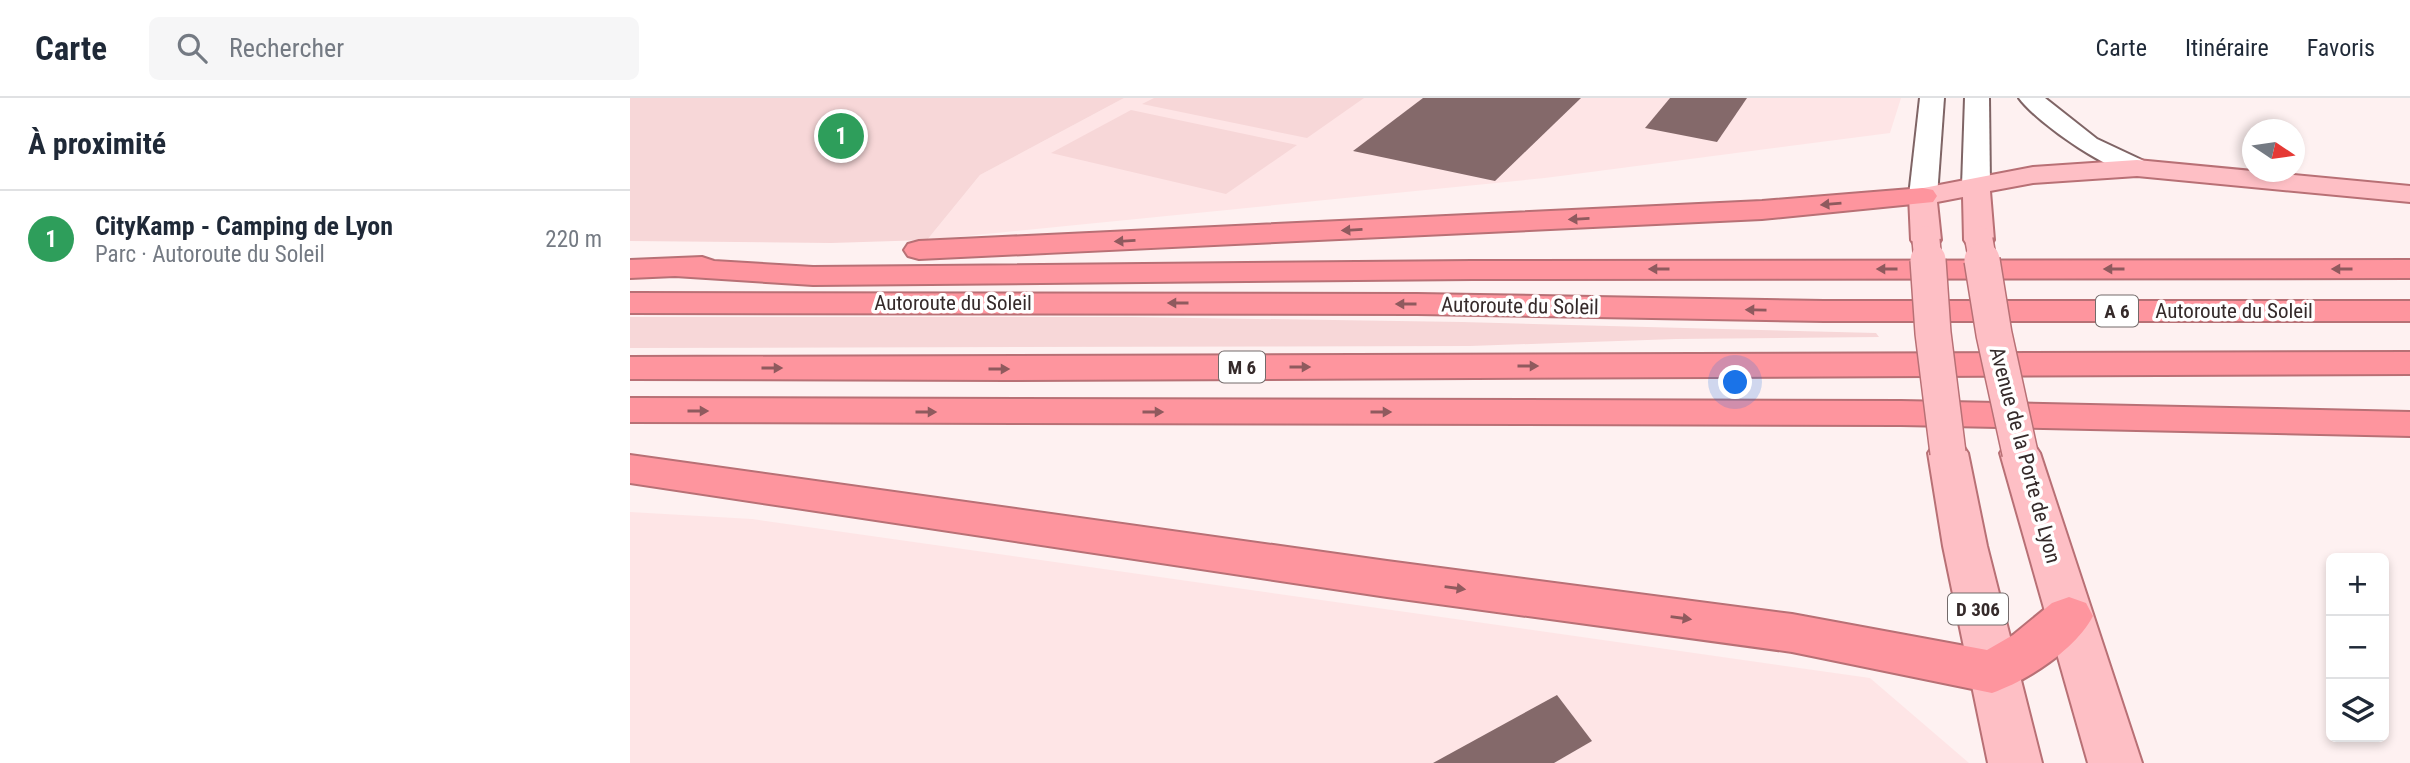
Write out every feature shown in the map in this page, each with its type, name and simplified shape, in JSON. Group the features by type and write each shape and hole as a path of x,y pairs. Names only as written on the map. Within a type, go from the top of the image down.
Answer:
{"highway":[{"path":"678,268 772,257 1762,210 1923,196"},
{"path":"630,269 678,268 813,276 1512,270 2410,269"},
{"name":"Autoroute du Soleil","path":"630,303 1403,304 1824,311 2410,311"},
{"name":"M 6","path":"630,368 2410,363"},
{"path":"630,411 1901,412 2410,424"},
{"path":"630,469 1387,579 1792,633 1992,672 2030,649 2069,616"}],"main road":[{"path":"1923,196 2062,172 2137,168 2410,194"},
{"name":"Avenue de la Porte de Lyon","path":"1976,186 1979,240 1994,334 2020,453 2115,763"},
{"name":"D 306","path":"1923,196 1933,333 1948,453 1992,672 2015,763"}],"street":[{"path":"1923,196 1932,98"},
{"name":"Avenue de la Porte de Lyon","path":"1976,186 1977,98"},
{"path":"2031,98 2088,145 2137,168"}],"shaded area":[{"path":"630,98 1124,98 980,175 927,240 831,243 630,241"},
{"path":"1124,98 1901,98 1890,133 1545,178 927,240 980,175"},
{"path":"1154,98 1364,98 1307,138 1142,104"},
{"path":"1131,110 1297,145 1226,194 1051,153"},
{"path":"630,317 1131,317 1462,322 1876,333 1879,337 1676,339 1470,346 630,348"},
{"path":"630,512 752,519 1870,678 1969,763 630,763"}],"building":[{"path":"1423,98 1581,98 1495,181 1353,151"},
{"path":"1670,98 1747,98 1717,142 1645,128"},
{"path":"1557,695 1592,741 1554,763 1433,763"}],"place":[{"name":"CityKamp - Camping de Lyon","path":"841,136"}]}
